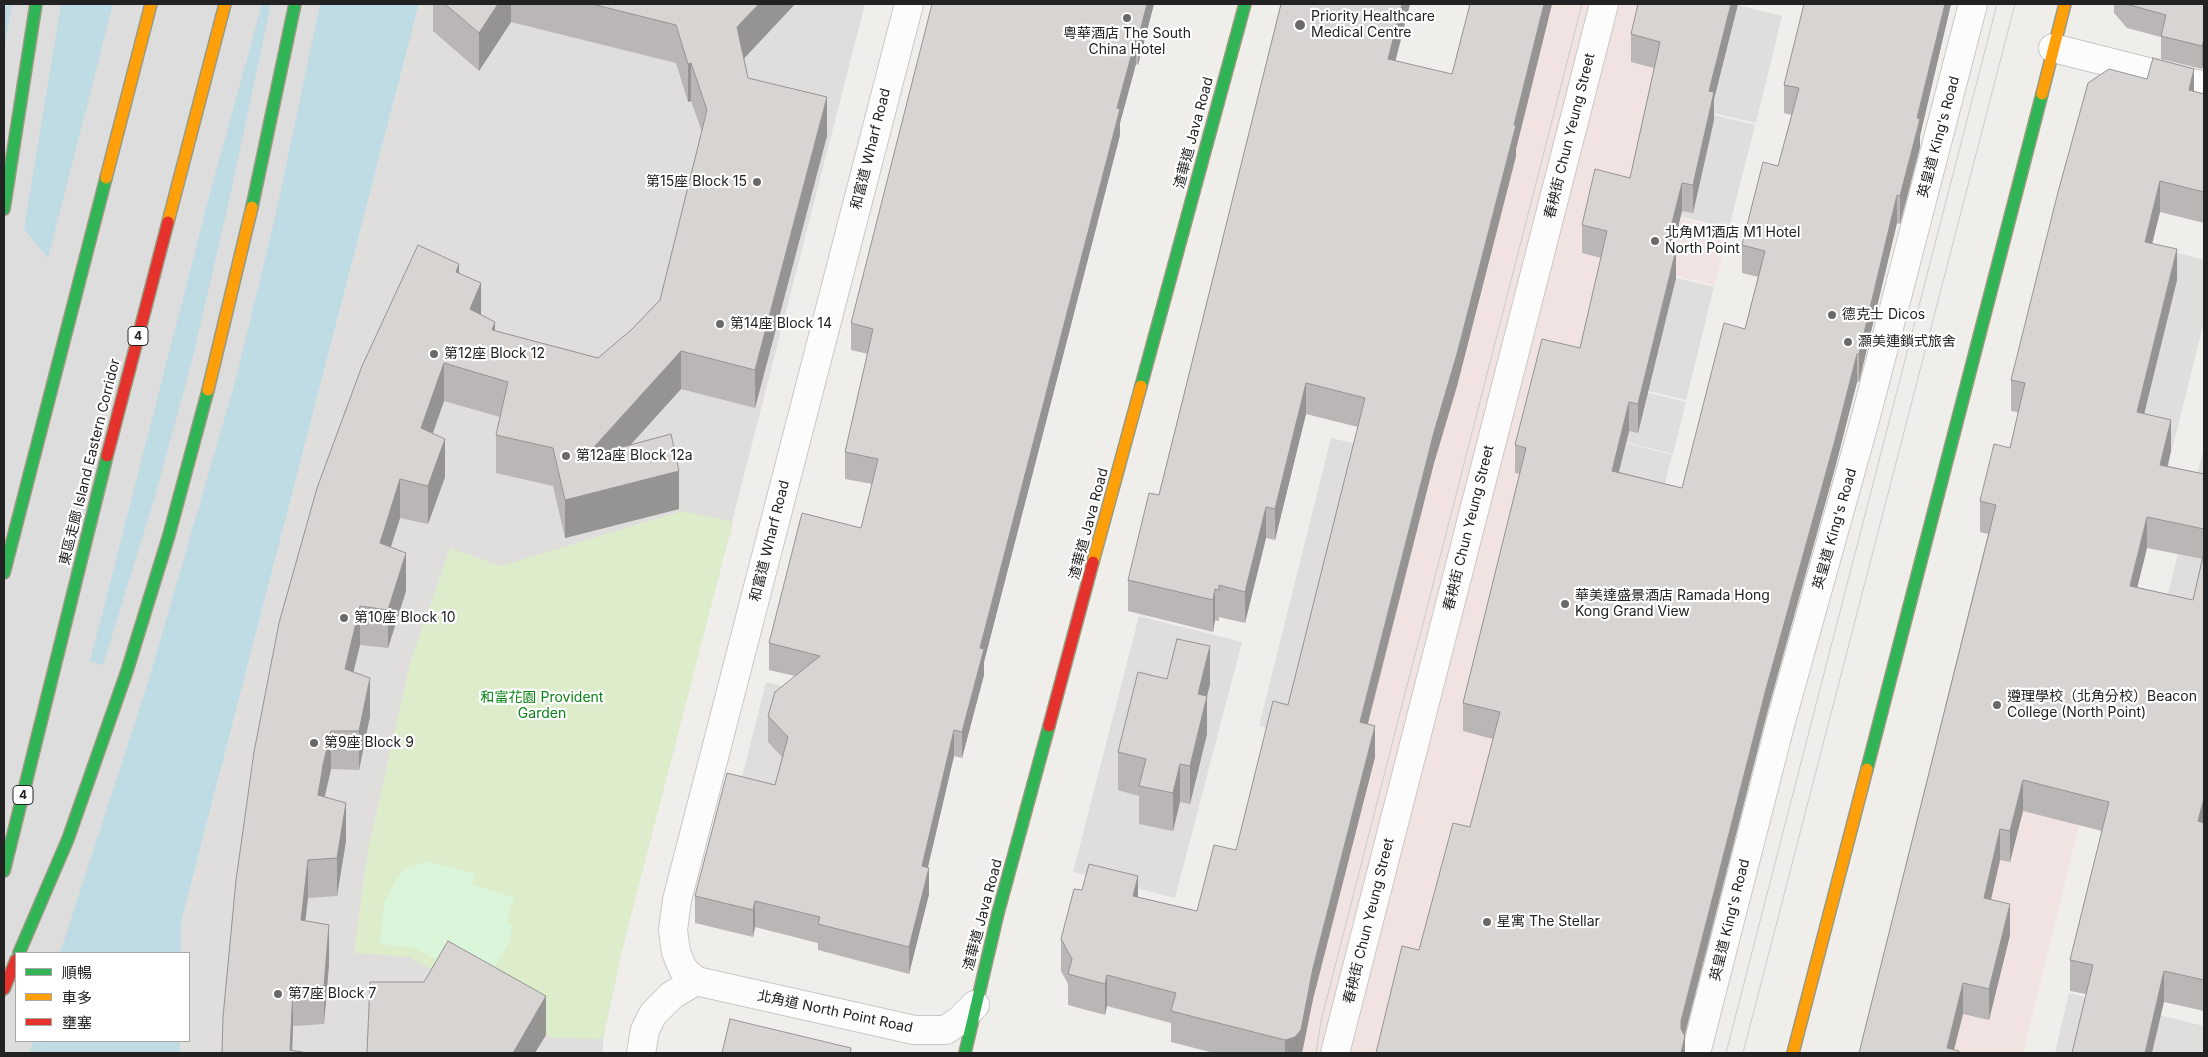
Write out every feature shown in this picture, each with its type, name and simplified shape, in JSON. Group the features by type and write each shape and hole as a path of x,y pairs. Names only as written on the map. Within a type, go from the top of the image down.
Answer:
{"main road":[{"path":"4,209 36,4"},
{"path":"4,573 151,4"},
{"name":"東區走廊 Island Eastern Corridor","path":"4,871 102,476 225,4"},
{"path":"19,952 68,839 126,671 169,536 214,369 253,204 295,4"},
{"name":"渣華道 Java Road","path":"964,1053 975,1004 1245,4"},
{"path":"1793,1053 2065,4"},
{"path":"4,989 15,962"},
{"path":"975,1004 978,1039"}],"street":[{"name":"春秧街 Chun Yeung Street","path":"1335,1053 1604,4"},
{"name":"英皇道 King's Road","path":"1696,1053 1781,721 1865,420 1974,4"},
{"name":"和富道 Wharf Road","path":"696,981 683,969 676,952 673,930 677,900 906,12"},
{"path":"2053,48 2204,86"},
{"name":"北角道 North Point Road","path":"696,981 914,1030 946,1030 960,1020 975,1004"},
{"path":"641,1053 645,1030 653,1014 672,995 696,981"}],"shaded area":[{"path":"419,4 865,4 622,950 603,1039 603,1053 180,1053 180,1042 190,1042 190,952 181,952 181,923"},
{"path":"1494,4 1683,4 1636,207 1728,230 1715,285 1624,263 1450,1053 1252,1053"},
{"path":"1733,4 1782,16 1756,123 1622,91"},
{"path":"1622,93 1755,125 1729,228 1596,196"},
{"path":"2152,246 2204,260 2204,321 2172,450 2011,411"},
{"path":"1582,255 1714,287 1686,400 1554,368"},
{"path":"1595,380 1686,402 1673,454 1542,422 1672,455 1659,508 1529,420"},
{"path":"1331,438 1394,453 1360,750 1259,726"},
{"path":"2204,447 2204,633 2161,622"},
{"path":"1139,616 1242,642 1175,898 1073,872"},
{"path":"766,682 861,705 836,804 741,781"},
{"path":"1932,789 2079,825 2023,1053 1867,1053 1931,790 2037,815"},
{"path":"2069,993 2204,1026 2203,1053 2055,1053"}],"green space":[{"name":"和富花園 Provident Garden","path":"682,511 733,522 622,950 603,1039 552,1038 410,957 354,953 368,850 410,663 450,548 501,566"},
{"path":"426,861 475,874 472,885 514,897 507,922 512,925 510,941 495,967 472,980 415,948 380,944 384,902 394,883 404,870"}],"water":[{"path":"4,4 419,4 181,923 181,952 15,952 15,1042 180,1042 180,1053 4,1053"}],"pier":[{"path":"12,4 61,4 24,229 48,258 113,4 262,4 210,193 90,661 103,665 155,496 192,361 229,201 271,4 320,4 277,209 237,375 150,676 60,952 15,952 15,1042 33,1042 30,1053 4,1053 4,51"}],"building":[{"path":"445,4 498,4 479,33"},
{"path":"592,4 759,4 737,27 748,78 827,97 755,370 681,351 585,457 671,434 679,471 565,500 553,448 496,435 508,382 444,363 421,428 445,439 428,486 400,479 380,543 406,553 388,610 360,606 345,669 370,678 359,731 331,731 323,765 318,795 346,803 337,858 308,860 301,920 329,925 324,986 293,988 290,1050 308,1053 222,1053 223,1017 236,880 254,752 279,623 317,488 362,366 418,245 459,264 456,272 481,283 470,309 495,322 492,330 598,358 631,330 660,300 707,110 691,63 688,64 676,25"},
{"path":"932,4 1147,4 1117,108 1120,109 980,648 984,649 962,732 954,730 922,866 929,868 909,947 818,924 820,917 755,901 753,910 695,896 727,773 775,785 788,737 768,716 775,692 820,656 769,643 802,513 861,528 878,459 845,452 873,329 851,323"},
{"path":"1281,4 1402,4 1388,59 1452,74 1470,4 1544,4 1514,125 1516,125 1457,354 1434,432 1360,722 1375,726 1313,968 1301,1030 1295,1037 1285,1040 1171,1011 1176,993 1107,975 1105,984 1068,974 1072,959 1061,939 1074,889 1082,890 1089,864 1138,876 1133,896 1197,911 1214,845 1236,850 1273,701 1288,705 1365,398 1306,383 1275,509 1266,507 1245,592 1219,585 1219,590 1215,589 1213,600 1128,580 1149,493 1159,495"},
{"path":"1638,4 1731,4 1709,91 1714,92 1693,185 1682,183 1666,247 1676,250 1638,404 1629,402 1612,471 1682,488 1724,323 1745,329 1765,251 1742,245 1763,162 1778,166 1799,88 1784,85 1804,4 1945,4 1917,118 1920,119 1900,196 1897,195 1859,354 1857,354 1766,689 1681,1021 1681,1029 1685,1036 1681,1053 1376,1053 1402,946 1419,950 1453,823 1470,827 1500,712 1463,703 1526,448 1515,445 1542,339 1580,348 1607,231 1582,225 1595,169 1630,178 1660,42 1631,34"},
{"path":"2126,4 2204,4 2204,39 2202,46 2161,36 2166,15"},
{"path":"2153,58 2194,69 2189,90 2204,94 2204,192 2160,181 2145,242 2177,249 2137,412 2171,420 2160,465 2204,474 2204,529 2147,517 2130,586 2193,600 2204,552 2204,798 2198,821 2204,823 2204,980 2164,971 2145,1053 2072,1053 2093,965 2070,960 2109,802 2023,780 2010,831 2000,829 1984,898 2010,904 1989,989 1963,983 1947,1048 1959,1051 1958,1053 1859,1053 1996,505 1980,501 1994,444 2010,448 2025,383 2011,380 2058,192 2088,83 2109,69 2147,79"},
{"path":"1177,639 1210,646 1198,694 1207,696 1190,766 1180,764 1173,793 1139,786 1146,759 1118,752 1138,672 1167,679"},
{"path":"448,941 546,996 513,1053 367,1053 370,982 424,982"},
{"path":"730,1019 851,1048 850,1053 722,1053"}],"tram line":[{"path":"1316,1053 1321,1021 1582,4"},
{"path":"1726,1053 1997,4"},
{"path":"1743,1053 2015,4"}],"traffic: fast":[{"path":"4,209 36,4"},
{"path":"252,207 295,4"},
{"path":"1141,386 1245,4"},
{"path":"1867,769 2042,94"},
{"path":"4,573 106,178"},
{"path":"19,952 68,839 127,671 169,535 208,390"},
{"path":"4,871 107,456"},
{"path":"965,1053 998,913 1049,726"}],"traffic: slow":[{"path":"106,178 151,4"},
{"path":"168,222 225,4"},
{"path":"2042,94 2065,4"},
{"path":"208,390 252,207"},
{"path":"1093,562 1141,386"},
{"path":"1793,1053 1867,769"}],"traffic: jam":[{"path":"107,456 168,222"},
{"path":"1049,726 1093,562"},
{"path":"4,989 15,962"}],"place":[{"name":"粵華酒店 The South China Hotel","path":"1127,18"},
{"name":"Priority Healthcare Medical Centre","path":"1300,25"},
{"name":"第15座 Block 15","path":"757,182"},
{"name":"北角M1酒店 M1 Hotel North Point","path":"1655,241"},
{"name":"德克士 Dicos","path":"1832,315"},
{"name":"第14座 Block 14","path":"720,324"},
{"name":"灝美連鎖式旅舍","path":"1848,342"},
{"name":"第12座 Block 12","path":"434,354"},
{"name":"第12a座 Block 12a","path":"566,456"},
{"name":"華美達盛景酒店 Ramada Hong Kong Grand View","path":"1565,604"},
{"name":"第10座 Block 10","path":"344,618"},
{"name":"遵理學校（北角分校）Beacon College (North Point)","path":"1997,705"},
{"name":"第9座 Block 9","path":"314,743"},
{"name":"星寓 The Stellar","path":"1487,922"},
{"name":"第7座 Block 7","path":"278,994"}]}
